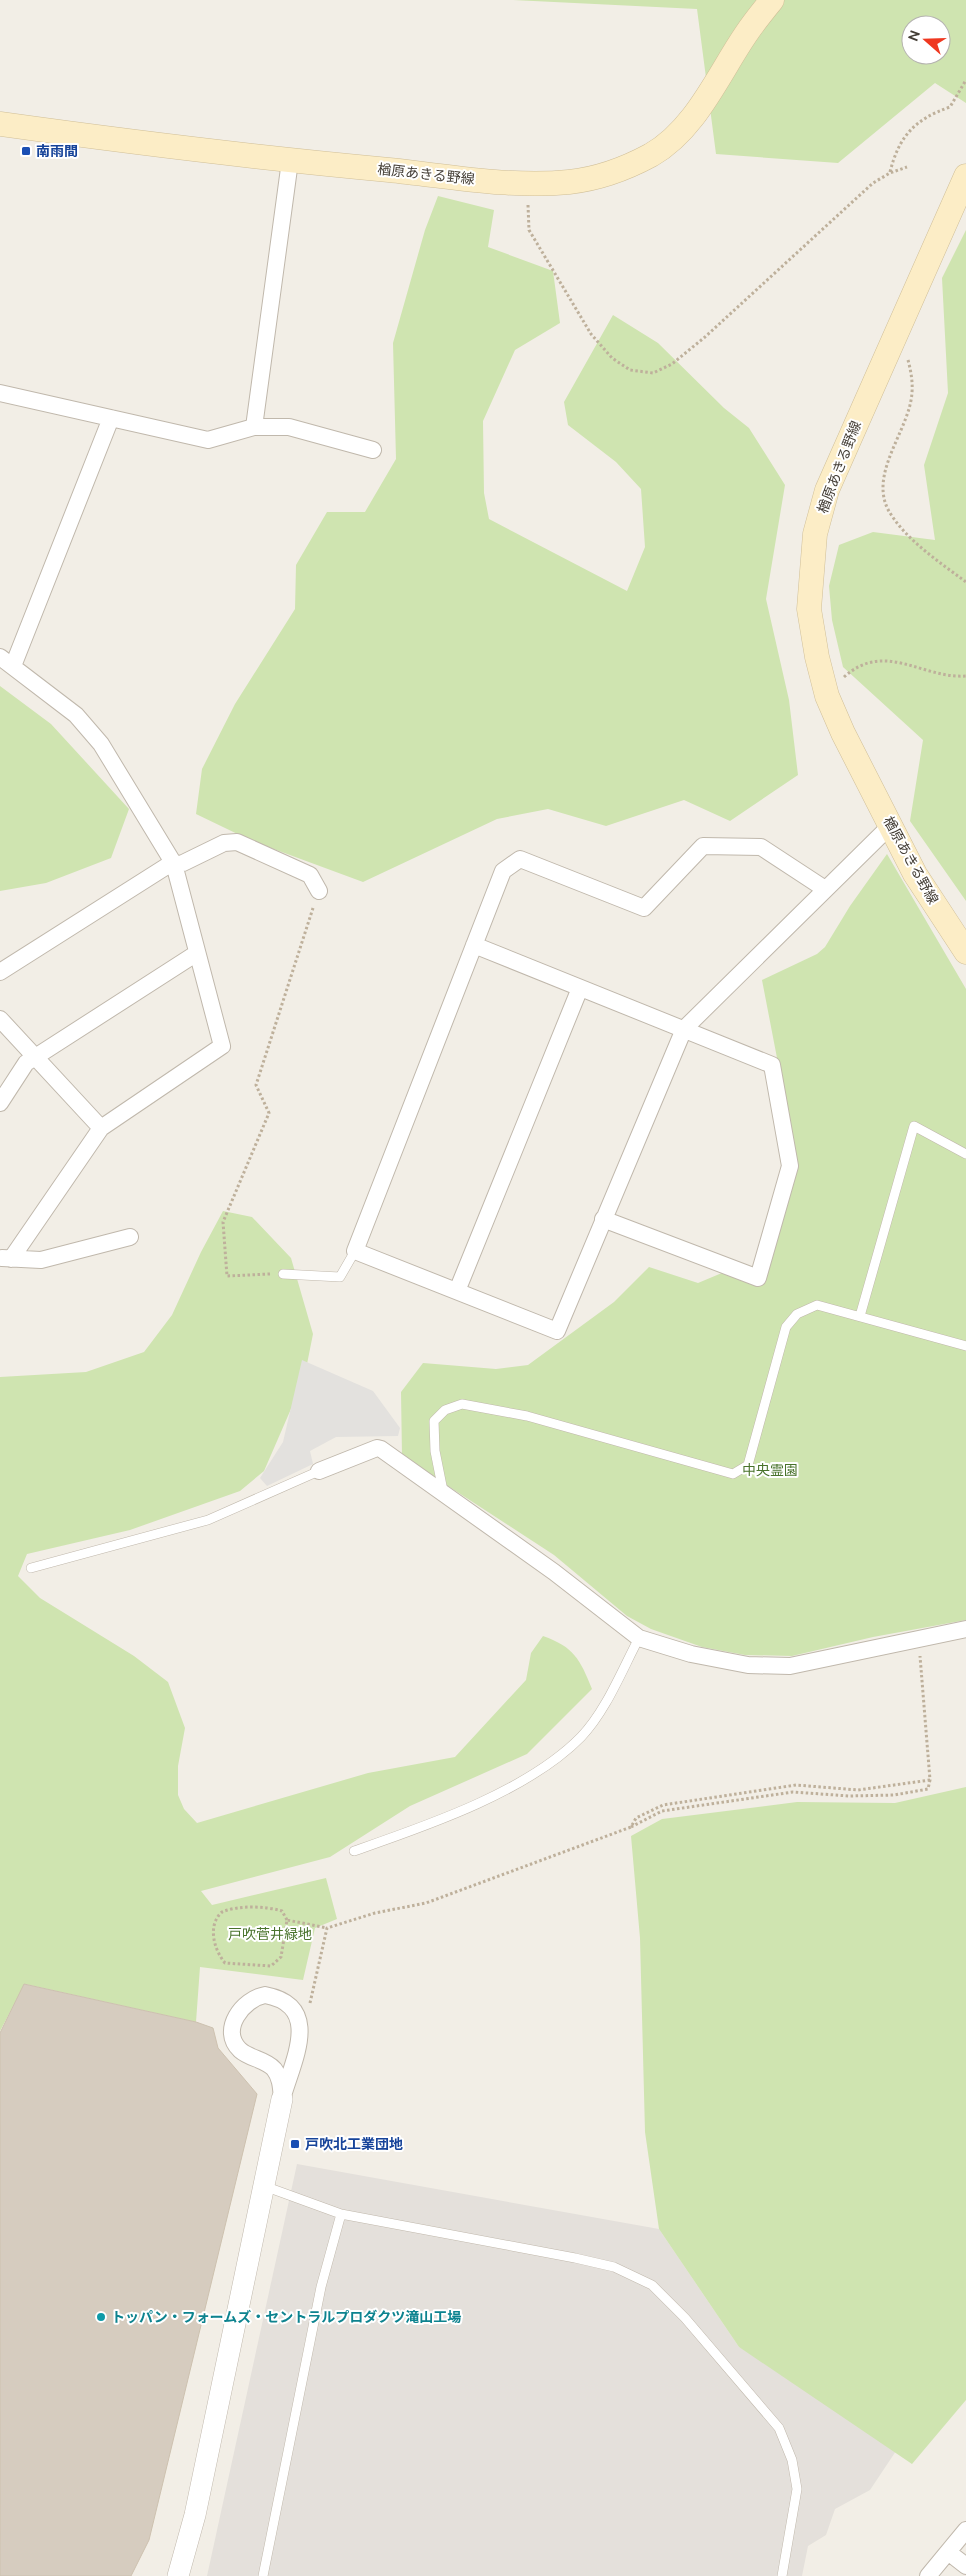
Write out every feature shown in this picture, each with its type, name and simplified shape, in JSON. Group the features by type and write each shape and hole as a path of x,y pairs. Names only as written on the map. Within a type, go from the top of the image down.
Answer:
{"main road":[{"name":"楢原あきる野線","path":"0,124 290,161 530,183 571,182 625,167 652,154 675,136 700,106 745,34 772,0"},
{"name":"楢原あきる野線","path":"966,176 833,474 815,534 809,609 827,696 843,733 915,874 966,952"}],"street":[{"path":"254,427 290,161"},
{"path":"0,393 208,440 254,427 290,426 373,450"},
{"path":"5,1258 101,1128 222,1046 174,864 100,744 76,715 6,662 111,418"},
{"path":"824,889 761,847 703,846 644,908 520,859 503,871 355,1251 557,1331 684,1029 891,825"},
{"path":"0,972 167,866 183,863 224,843 237,842 310,874 319,891"},
{"path":"474,945 772,1065 790,1166 758,1278 603,1219"},
{"path":"0,1102 26,1064 35,1057 197,953"},
{"path":"457,1291 580,988"},
{"path":"0,1019 101,1128"},
{"path":"5,1258 41,1260 130,1237"},
{"path":"319,1471 377,1448 442,1491 554,1572 639,1638 692,1654 748,1665 790,1666 966,1629"},
{"path":"178,2576 195,2515 282,2099 298,2043 299,2019 295,2010 282,1998 265,1995 257,1996 240,2009 233,2027 234,2038 239,2049 274,2069 279,2077 282,2099"},
{"path":"928,2576 966,2530"},
{"path":"948,2552 966,2566"}],"lane":[{"path":"860,1316 914,1126 966,1154"},
{"path":"283,1274 304,1277 340,1277 355,1251"},
{"path":"442,1491 435,1451 434,1421 445,1410 462,1404 527,1416 733,1474 748,1466 790,1321 805,1309 817,1305 966,1346"},
{"path":"31,1568 208,1520 319,1471"},
{"path":"354,1851 417,1829 507,1789 553,1761 582,1736 604,1704 639,1638"},
{"path":"264,2186 341,2214 614,2267 652,2285 685,2318 779,2428 792,2460 797,2489 782,2576"},
{"path":"263,2576 321,2287 341,2214"}],"path":[{"path":"890,172 894,155 912,126 929,114 950,107 966,80"},
{"path":"530,183 527,215 529,230 591,334 612,358 630,370 653,373 672,364 705,337 873,184 890,172 907,166"},
{"path":"896,332 907,357 913,384 910,405 882,480 883,498 891,515 901,528 966,582"},
{"path":"827,696 851,671 881,660 898,662 952,677 966,676"},
{"path":"283,1274 227,1276 223,1222 269,1113 256,1084 319,891"},
{"path":"287,1920 281,1957 271,1966 225,1963 216,1952 214,1931 217,1919 222,1912 245,1908 273,1908 282,1911 287,1920 327,1928 375,1913 426,1903 631,1827 662,1811 793,1792 849,1796 894,1795 928,1789 930,1780 918,1638"},
{"path":"631,1827 636,1818 663,1805 796,1785 858,1790 930,1780"},
{"path":"312,1999 327,1928"}],"shaded area":[{"path":"302,1360 373,1391 400,1428 398,1436 336,1437 310,1451 313,1464 267,1486 260,1478 283,1442"},
{"path":"297,2164 659,2229 739,2347 902,2442 870,2490 835,2509 826,2535 808,2546 802,2576 207,2576"}],"green space":[{"path":"513,0 966,0 966,103 935,83 838,163 716,154 697,9"},
{"path":"438,196 494,210 488,247 553,271 560,323 515,350 483,421 484,493 489,519 627,591 645,547 641,489 616,462 568,425 564,402 613,315 658,343 724,408 749,428 785,485 766,599 789,700 798,775 730,821 684,800 606,826 548,809 497,819 363,882 252,841 196,814 202,769 235,704 295,609 296,565 327,512 365,512 396,459 393,343 425,230"},
{"path":"966,230 966,901 910,821 923,740 843,667 832,620 829,586 839,545 873,532 935,540 924,465 948,393 942,278"},
{"path":"0,686 51,724 129,809 111,858 46,883 0,891"},
{"name":"中央霊園","path":"887,854 966,989 966,1620 873,1637 792,1656 745,1655 702,1647 651,1629 627,1616 554,1555 402,1456 401,1392 423,1363 496,1369 528,1365 614,1302 649,1267 698,1283 729,1270 759,1284 798,1167 762,980 817,954 825,947 850,906"},
{"name":"戸吹菅井緑地","path":"223,1211 252,1217 291,1258 313,1334 304,1379 264,1471 240,1491 130,1530 27,1554 18,1576 40,1598 134,1656 168,1682 185,1728 178,1766 178,1795 184,1809 197,1823 368,1773 455,1757 526,1680 531,1653 543,1636 554,1640 575,1655 592,1689 527,1754 410,1806 330,1857 201,1891 212,1905 326,1878 337,1919 315,1928 303,1980 200,1967 196,2022 25,1984 0,2031 0,1377 86,1372 144,1352 172,1315 201,1252"},
{"path":"966,1787 966,2400 912,2464 739,2347 659,2229 645,2132 640,1938 631,1836 662,1819 797,1802 895,1803"}],"building":[{"name":"トッパン・フォームズ・セントラルプロダクツ滝山工場","path":"24,1984 196,2022 213,2028 218,2048 257,2094 149,2540 131,2576 0,2576 0,2033"}],"place":[{"name":"南雨間","path":"26,151"},
{"name":"戸吹北工業団地","path":"295,2144"},
{"name":"トッパン・フォームズ・セントラルプロダクツ滝山工場","path":"101,2317"}]}
